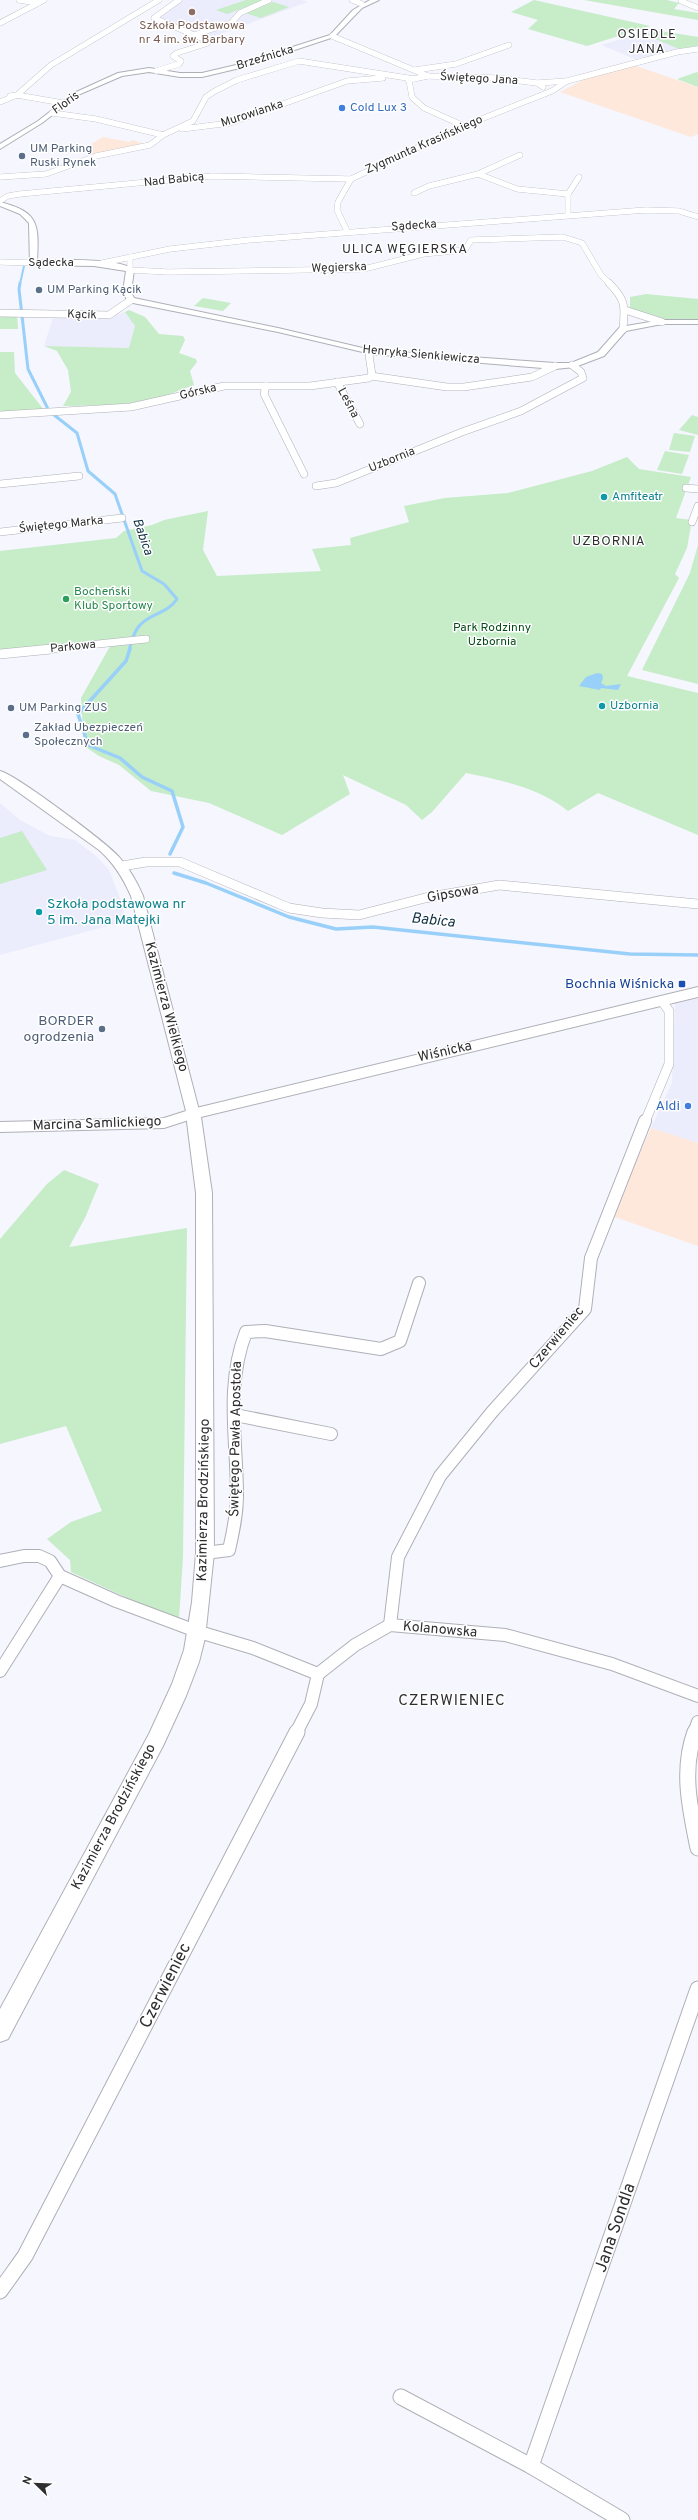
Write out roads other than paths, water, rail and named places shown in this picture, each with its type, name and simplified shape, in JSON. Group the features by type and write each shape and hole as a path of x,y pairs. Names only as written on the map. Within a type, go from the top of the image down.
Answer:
{"main road":[{"name":"Wiśnicka","path":"193,1114 698,992"},
{"name":"Kazimierza Brodzińskiego","path":"0,2030 156,1740 176,1697 192,1651 203,1590 205,1553 204,1194 193,1114"}],"street":[{"path":"19,0 38,3"},
{"path":"0,23 44,0"},
{"path":"0,102 17,95 51,64 158,0"},
{"path":"156,71 179,64 181,61 173,56 177,53 208,43 208,41 154,18 179,0"},
{"path":"194,35 231,23 240,13 270,0"},
{"path":"352,0 362,4"},
{"name":"Brzeźnicka","path":"138,71 156,71 188,76 202,75 238,67 332,36 340,30 354,10 362,4 376,0"},
{"path":"681,1 698,8"},
{"name":"Świętego Jana","path":"332,36 428,76 497,78 537,83 567,81 677,52 698,49"},
{"path":"415,70 456,64 509,45"},
{"path":"177,129 193,121 206,97 215,91 237,80 299,61 412,79 412,97 424,108 464,126"},
{"name":"Floris","path":"0,147 84,90 108,79 138,71"},
{"name":"Murowianka","path":"0,177 46,174 96,156 150,145 163,135 177,129 230,123 347,81 375,78 412,79 428,76"},
{"name":"Świętego Jana","path":"537,83 552,91 567,81"},
{"name":"Zygmunta Krasińskiego","path":"347,231 338,215 337,210 338,202 350,179 464,126 552,91"},
{"path":"0,97 17,95 63,103"},
{"path":"52,113 96,119 163,135"},
{"path":"414,193 429,186 478,174 520,155"},
{"path":"478,174 517,189 568,194"},
{"name":"Nad Babicą","path":"0,203 8,196 20,194 212,176 350,179"},
{"path":"568,215 568,194 579,178"},
{"path":"0,203 17,208 31,217 35,228 33,263"},
{"name":"Sądecka","path":"0,262 102,263 202,245 347,231 568,215 646,210 678,211 698,217"},
{"name":"Węgierska","path":"130,270 168,272 364,269 423,254 466,250 471,240 563,237 575,239 582,243 601,275 622,296 625,310"},
{"path":"130,257 127,292 131,300"},
{"name":"Sądecka","path":"102,263 130,270"},
{"name":"Kącik","path":"0,313 109,316 131,300"},
{"name":"Henryka Sienkiewicza","path":"131,300 278,330 371,352 555,366 572,365 601,354 622,329"},
{"path":"662,322 625,310 622,329 662,322 698,322"},
{"path":"371,352 369,355 371,376"},
{"name":"Uzbornia","path":"316,486 336,483 462,432 521,411 583,378 581,372 572,365"},
{"name":"Górska","path":"0,415 131,407 224,386 310,386 371,376 447,387 464,387 532,377 555,366"},
{"name":"Leśna","path":"337,382 360,424"},
{"path":"266,386 264,394 304,474"},
{"path":"0,484 79,476"},
{"path":"686,488 698,489"},
{"path":"692,522 698,506"},
{"name":"Świętego Marka","path":"0,532 122,518"},
{"name":"Parkowa","path":"0,654 143,639"},
{"name":"Kazimierza Wielkiego","path":"0,774 96,842 122,866 137,896 193,1114"},
{"name":"Gipsowa","path":"122,866 146,862 180,862 289,908 322,913 359,915 425,898 499,886 698,904"},
{"name":"Czerwieniec","path":"390,1625 398,1556 440,1476 492,1412 585,1309 591,1258 628,1162 669,1064 669,1011 662,1001"},
{"name":"Marcina Samlickiego","path":"0,1127 164,1122 193,1114"},
{"name":"Świętego Pawła Apostoła","path":"205,1553 228,1550 236,1518 235,1369 238,1346 246,1332 265,1331 381,1349 400,1341 419,1283"},
{"path":"235,1415 331,1434"},
{"path":"0,1560 24,1556 39,1556 50,1561 60,1576 116,1601 196,1631 253,1648 318,1674"},
{"path":"0,1671 60,1576"},
{"name":"Kolanowska","path":"318,1674 355,1645 390,1625 505,1635 612,1664 698,1696"},
{"name":"Czerwieniec","path":"0,2291 35,2237 171,1977 311,1704 318,1674"},
{"path":"698,1722 689,1743 685,1778 698,1848"},
{"name":"Jana Sondla","path":"531,2466 698,1989"},
{"path":"401,2397 531,2466 622,2520"}],"water":[{"path":"597,673 602,674 603,678 601,683 606,686 621,684 618,690 601,688 600,690 579,686 586,677"}],"waterway":[{"name":"Babica","path":"20,284 24,266"},
{"name":"Babica","path":"20,283 19,289 28,369 49,411 77,433 88,471 115,494 142,571 164,584 177,599 165,610 145,620 139,626 129,650"},
{"name":"Babica","path":"130,649 126,661 78,714 88,745 120,758 142,777 172,791 183,827 170,854"},
{"name":"Babica","path":"174,873 206,883 289,917 336,929 373,927 630,954 698,955"}],"place":[{"name":"Szkoła Podstawowa nr 4 im. św. Barbary","path":"192,12"},
{"name":"Cold Lux 3","path":"342,108"},
{"name":"UM Parking Ruski Rynek","path":"22,156"},
{"name":"UM Parking Kącik","path":"39,290"},
{"name":"Amfiteatr","path":"604,497"},
{"name":"Bocheński Klub Sportowy","path":"66,599"},
{"name":"Uzbornia","path":"602,706"},
{"name":"UM Parking ZUS","path":"11,708"},
{"name":"Zakład Ubezpieczeń Społecznych","path":"26,735"},
{"name":"Szkoła podstawowa nr 5 im. Jana Matejki","path":"39,912"},
{"name":"Bochnia Wiśnicka","path":"682,984"},
{"name":"BORDER ogrodzenia","path":"102,1029"},
{"name":"Aldi","path":"688,1106"}],"district":[{"name":"OSIEDLE JANA","path":"647,42"},
{"name":"ULICA WĘGIERSKA","path":"405,250"},
{"name":"UZBORNIA","path":"609,542"},
{"name":"CZERWIENIEC","path":"452,1701"}],"park label":[{"name":"Park Rodzinny Uzbornia","path":"492,635"}]}
